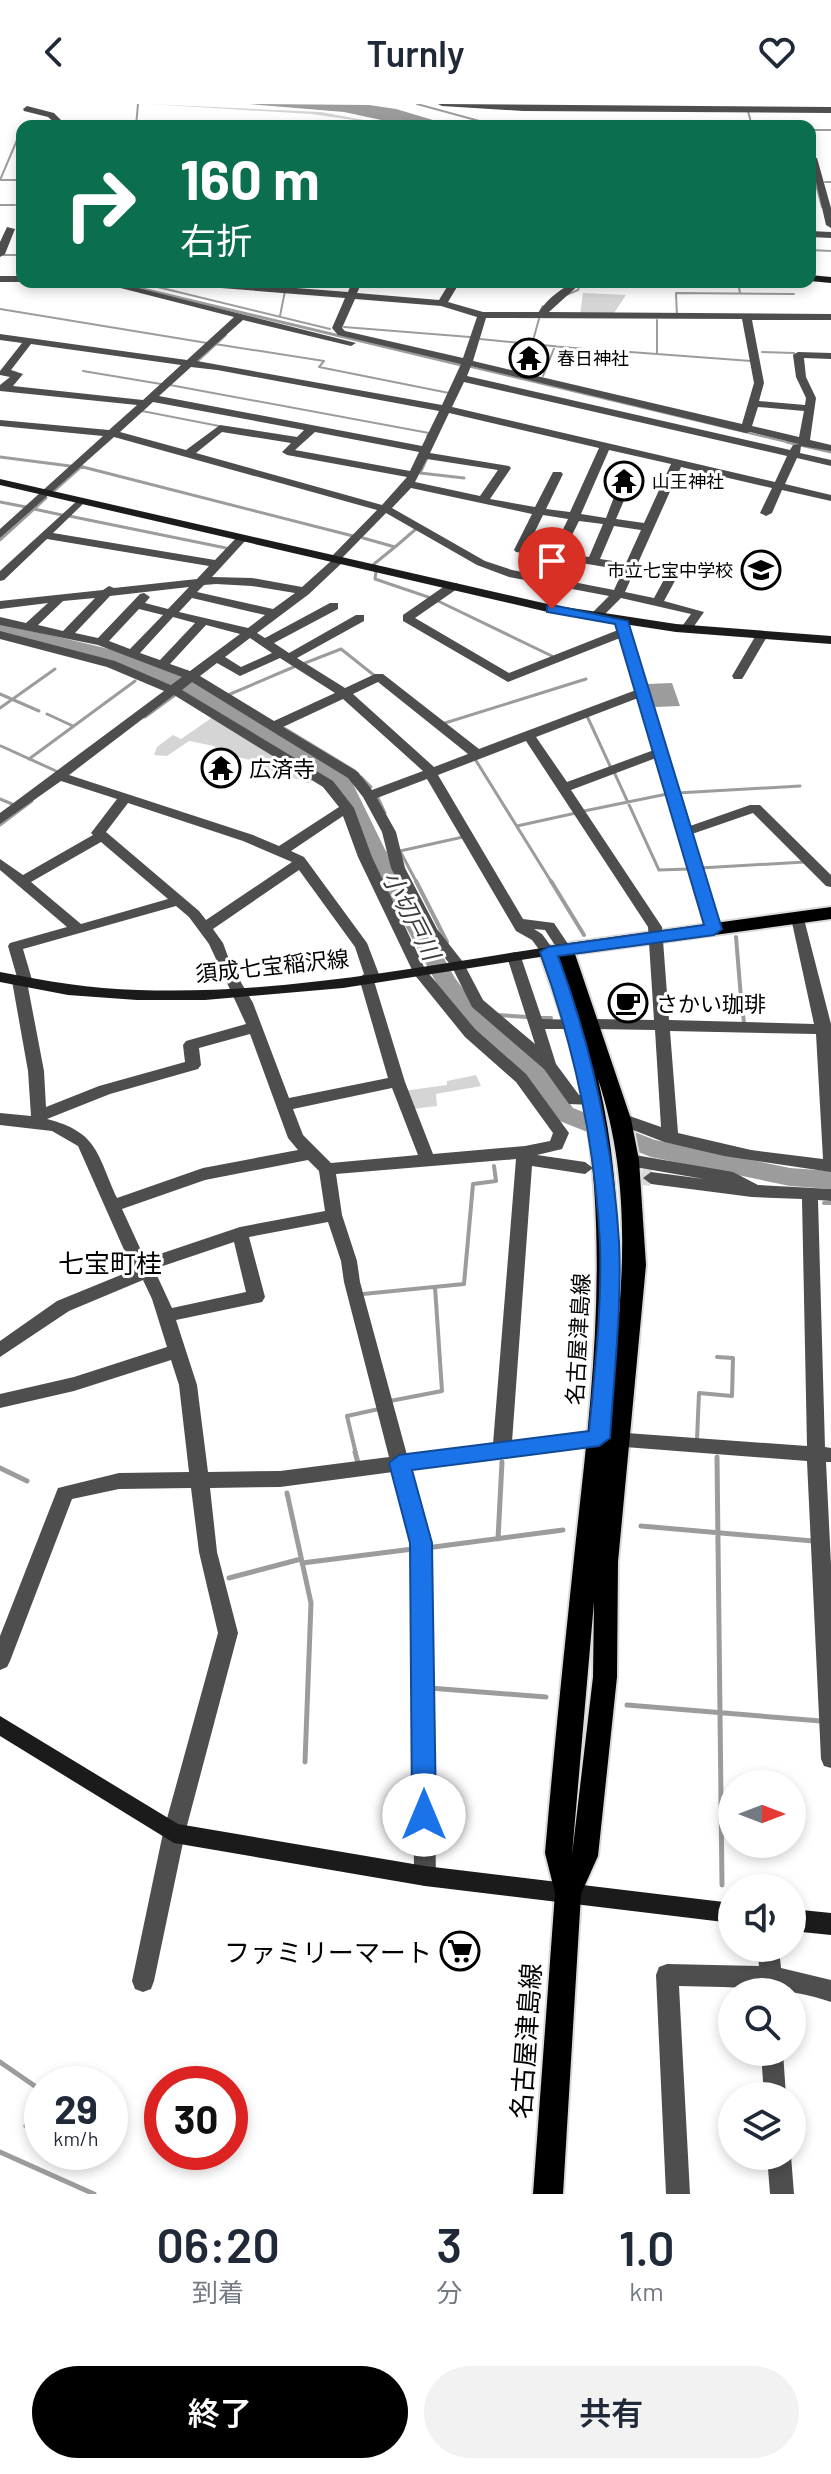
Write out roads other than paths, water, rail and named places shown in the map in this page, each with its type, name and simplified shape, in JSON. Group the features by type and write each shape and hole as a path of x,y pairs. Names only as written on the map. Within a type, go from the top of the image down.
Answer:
{"main road":[{"path":"557,951 831,913"},
{"name":"名古屋津島線","path":"557,951 622,1121 628,1156 635,1265 610,1439"},
{"name":"名古屋津島線","path":"548,2194 568,1893 585,1856 605,1677 610,1439 607,1338 609,1244 600,1143 584,1024"}],"street":[{"path":"442,104 831,110"},
{"path":"27,109 42,111 55,120"},
{"path":"816,169 831,225"},
{"path":"0,254 5,228"},
{"path":"126,288 240,317 746,430 799,446 831,463"},
{"path":"260,288 442,303 482,315 831,317"},
{"path":"354,288 337,328 342,333 465,368 799,446 831,448"},
{"path":"442,303 451,288"},
{"path":"542,317 551,300 574,288"},
{"path":"0,820 304,591 385,509 412,480 465,368 482,315"},
{"path":"0,535 240,317"},
{"path":"746,430 759,383 747,318"},
{"path":"0,337 189,363 446,409 831,498"},
{"path":"3,388 18,374 4,373 28,342"},
{"path":"766,513 810,423 807,408 811,398 801,377 798,355 831,356"},
{"path":"3,388 148,401 312,429 505,468 483,501"},
{"path":"755,404 807,408"},
{"path":"0,423 111,434 385,509 495,568 520,576 698,612 686,629"},
{"path":"188,454 220,428 299,441"},
{"path":"312,429 287,452 412,480 483,501 645,527"},
{"path":"556,556 605,447"},
{"path":"595,617 618,594 645,527 677,463"},
{"path":"557,474 520,550 629,567"},
{"path":"0,482 595,617 623,627 831,640"},
{"path":"593,562 623,489"},
{"path":"0,577 80,501"},
{"path":"44,535 217,564"},
{"path":"134,652 242,538"},
{"path":"657,603 671,577"},
{"path":"0,605 157,584 252,582 304,591 360,618 286,655 240,672 216,657"},
{"path":"101,642 157,584"},
{"path":"453,586 407,618 508,678 623,627"},
{"path":"66,635 109,590"},
{"path":"189,594 273,613"},
{"path":"29,627 61,597"},
{"path":"137,605 248,632 344,693 431,773 519,923 557,951"},
{"path":"266,642 334,606"},
{"path":"0,621 134,652 190,677 340,766 369,796 389,832 398,868 431,931 456,965 477,1003 549,1065 570,1096 594,1106"},
{"path":"162,665 203,621"},
{"path":"623,627 714,929"},
{"path":"0,635 111,664 174,689 319,777 347,808 365,857 421,970 470,1033 521,1078 561,1133 556,1145 525,1156"},
{"path":"738,676 762,635"},
{"path":"272,727 379,677 477,754"},
{"path":"369,796 642,692"},
{"path":"528,734 655,927 670,1138"},
{"path":"564,788 660,752"},
{"path":"59,776 280,852 301,863 362,946 397,1082 428,1161"},
{"path":"125,798 98,833 206,927 241,994 296,1138 327,1169 334,1215 349,1261 421,1543 425,1876"},
{"path":"280,852 347,808"},
{"path":"685,832 755,808 831,883"},
{"path":"23,881 102,836"},
{"path":"0,863 23,881 30,892 78,929"},
{"path":"206,927 301,863"},
{"path":"39,1119 36,1071 22,982 8,947 179,901"},
{"path":"622,1121 670,1138 780,1162 831,1164 827,1029 798,918"},
{"name":"須成七宝稲沢線","path":"0,977 119,995 241,994 557,951"},
{"path":"514,957 549,1065"},
{"path":"535,1024 827,1029"},
{"path":"0,1119 39,1119 105,1090 193,1065 191,1045 255,1027"},
{"path":"284,1105 397,1082"},
{"path":"39,1119 78,1137 84,1143 166,1316 188,1385 208,1552 228,1633 174,1833 143,1981"},
{"path":"114,1205 203,1174 309,1154"},
{"path":"502,1451 525,1156"},
{"path":"327,1169 525,1156 585,1168"},
{"path":"628,1156 733,1178 755,1191"},
{"path":"651,1178 755,1191 831,1195"},
{"path":"810,1193 823,1455 831,1759"},
{"path":"0,1350 63,1306 144,1269 240,1233 334,1215"},
{"path":"166,1316 256,1297 240,1233"},
{"path":"0,1401 74,1384 178,1351"},
{"path":"0,1661 65,1493 119,1481 280,1479 610,1439 823,1455"},
{"path":"0,1725 174,1833 425,1876 718,1911"},
{"path":"806,1921 831,1924"},
{"path":"678,2194 667,1975 718,1980"},
{"path":"806,1985 819,1985 831,1991"},
{"path":"780,2170 782,2194"}],"waterway":[{"path":"137,120 138,104"},
{"path":"417,104 476,120"},
{"path":"748,111 750,120"},
{"path":"816,130 831,130"},
{"path":"16,142 0,180 16,180"},
{"path":"825,182 831,182"},
{"path":"816,184 822,207"},
{"path":"0,205 15,205"},
{"path":"816,250 831,251"},
{"path":"3,255 16,255"},
{"path":"162,288 330,329"},
{"path":"566,295 579,288"},
{"path":"739,288 740,293"},
{"path":"280,316 285,291"},
{"path":"677,316 676,293 794,294"},
{"path":"538,315 543,306"},
{"path":"0,309 207,343"},
{"path":"532,344 539,319"},
{"path":"657,320 657,354"},
{"path":"344,327 470,337"},
{"path":"216,344 226,335"},
{"path":"480,339 532,344"},
{"path":"198,361 216,344"},
{"path":"216,344 324,361 319,367 449,393"},
{"path":"532,344 555,346"},
{"path":"543,376 555,346"},
{"path":"555,346 584,349"},
{"path":"630,352 751,361"},
{"path":"762,352 794,353 795,357"},
{"path":"467,366 795,444"},
{"path":"83,371 161,384"},
{"path":"170,385 429,433 427,436"},
{"path":"142,411 219,426"},
{"path":"787,442 831,452"},
{"path":"0,457 70,466"},
{"path":"427,458 420,473 464,478"},
{"path":"55,490 81,467"},
{"path":"81,467 353,536"},
{"path":"0,540 46,498"},
{"path":"0,502 26,507"},
{"path":"34,509 62,515"},
{"path":"69,516 226,548"},
{"path":"395,547 416,529"},
{"path":"363,538 395,547"},
{"path":"374,564 395,547"},
{"path":"376,572 375,579 431,598"},
{"path":"438,601 554,657"},
{"name":"小切戸川","path":"0,628 119,657 178,681 343,782 387,874 446,981 476,1022 532,1068 565,1114 651,1148 790,1177 831,1180"},
{"path":"305,663 341,649 375,676"},
{"path":"228,695 296,666"},
{"path":"12,699 55,669"},
{"path":"445,723 586,679"},
{"path":"29,759 135,681"},
{"path":"0,694 12,699"},
{"path":"145,717 175,695"},
{"path":"0,708 12,699"},
{"path":"12,699 39,711"},
{"name":"小切戸川","path":"215,703 219,700"},
{"path":"47,714 73,726"},
{"path":"587,716 611,768"},
{"path":"284,728 355,771"},
{"path":"1,746 29,759"},
{"path":"29,759 56,771"},
{"path":"475,759 552,883"},
{"path":"615,774 628,802"},
{"path":"361,777 371,787"},
{"path":"677,793 800,786"},
{"path":"628,802 667,794"},
{"path":"378,798 385,813"},
{"path":"0,799 12,804"},
{"path":"0,825 32,801"},
{"path":"584,811 628,802"},
{"path":"628,802 659,870 689,869"},
{"path":"517,826 576,813"},
{"path":"417,883 400,851 463,837"},
{"path":"379,854 386,853"},
{"path":"700,868 805,862"},
{"path":"416,881 447,942"},
{"path":"551,881 584,935"},
{"path":"736,937 741,998"},
{"path":"742,1005 744,1023"},
{"path":"497,1015 527,1017"},
{"path":"539,1018 551,1018"},
{"path":"476,1022 487,1020"},
{"path":"363,1294 464,1284 473,1184 496,1181 494,1166"},
{"path":"824,1203 831,1203"},
{"path":"390,1401 442,1391 435,1287"},
{"path":"697,1439 699,1393 732,1396 733,1358 717,1357"},
{"path":"356,1454 347,1416 379,1409"},
{"path":"355,1452 358,1463"},
{"path":"717,1457 718,1533"},
{"path":"498,1539 502,1462"},
{"path":"0,1468 27,1481"},
{"path":"287,1493 302,1563"},
{"path":"641,1526 718,1533"},
{"path":"498,1539 563,1530"},
{"path":"718,1533 813,1541"},
{"path":"718,1533 720,1713"},
{"path":"426,1548 498,1539"},
{"path":"302,1563 413,1549"},
{"path":"229,1578 301,1559"},
{"path":"302,1563 311,1603 305,1762"},
{"path":"429,1688 546,1697"},
{"path":"627,1705 720,1713"},
{"path":"720,1713 821,1721"},
{"path":"720,1713 722,1874"},
{"path":"0,2062 24,2079"},
{"path":"0,2152 94,2194"}],"tunnel":[{"path":"594,1170 651,1178"}],"place":[{"name":"春日神社","path":"529,358"},
{"name":"山王神社","path":"624,481"},
{"name":"市立七宝中学校","path":"761,570"},
{"name":"広済寺","path":"221,768"},
{"name":"さかい珈琲","path":"628,1003"},
{"name":"ファミリーマート","path":"460,1951"}],"district":[{"name":"七宝町桂","path":"110,1262"}]}
